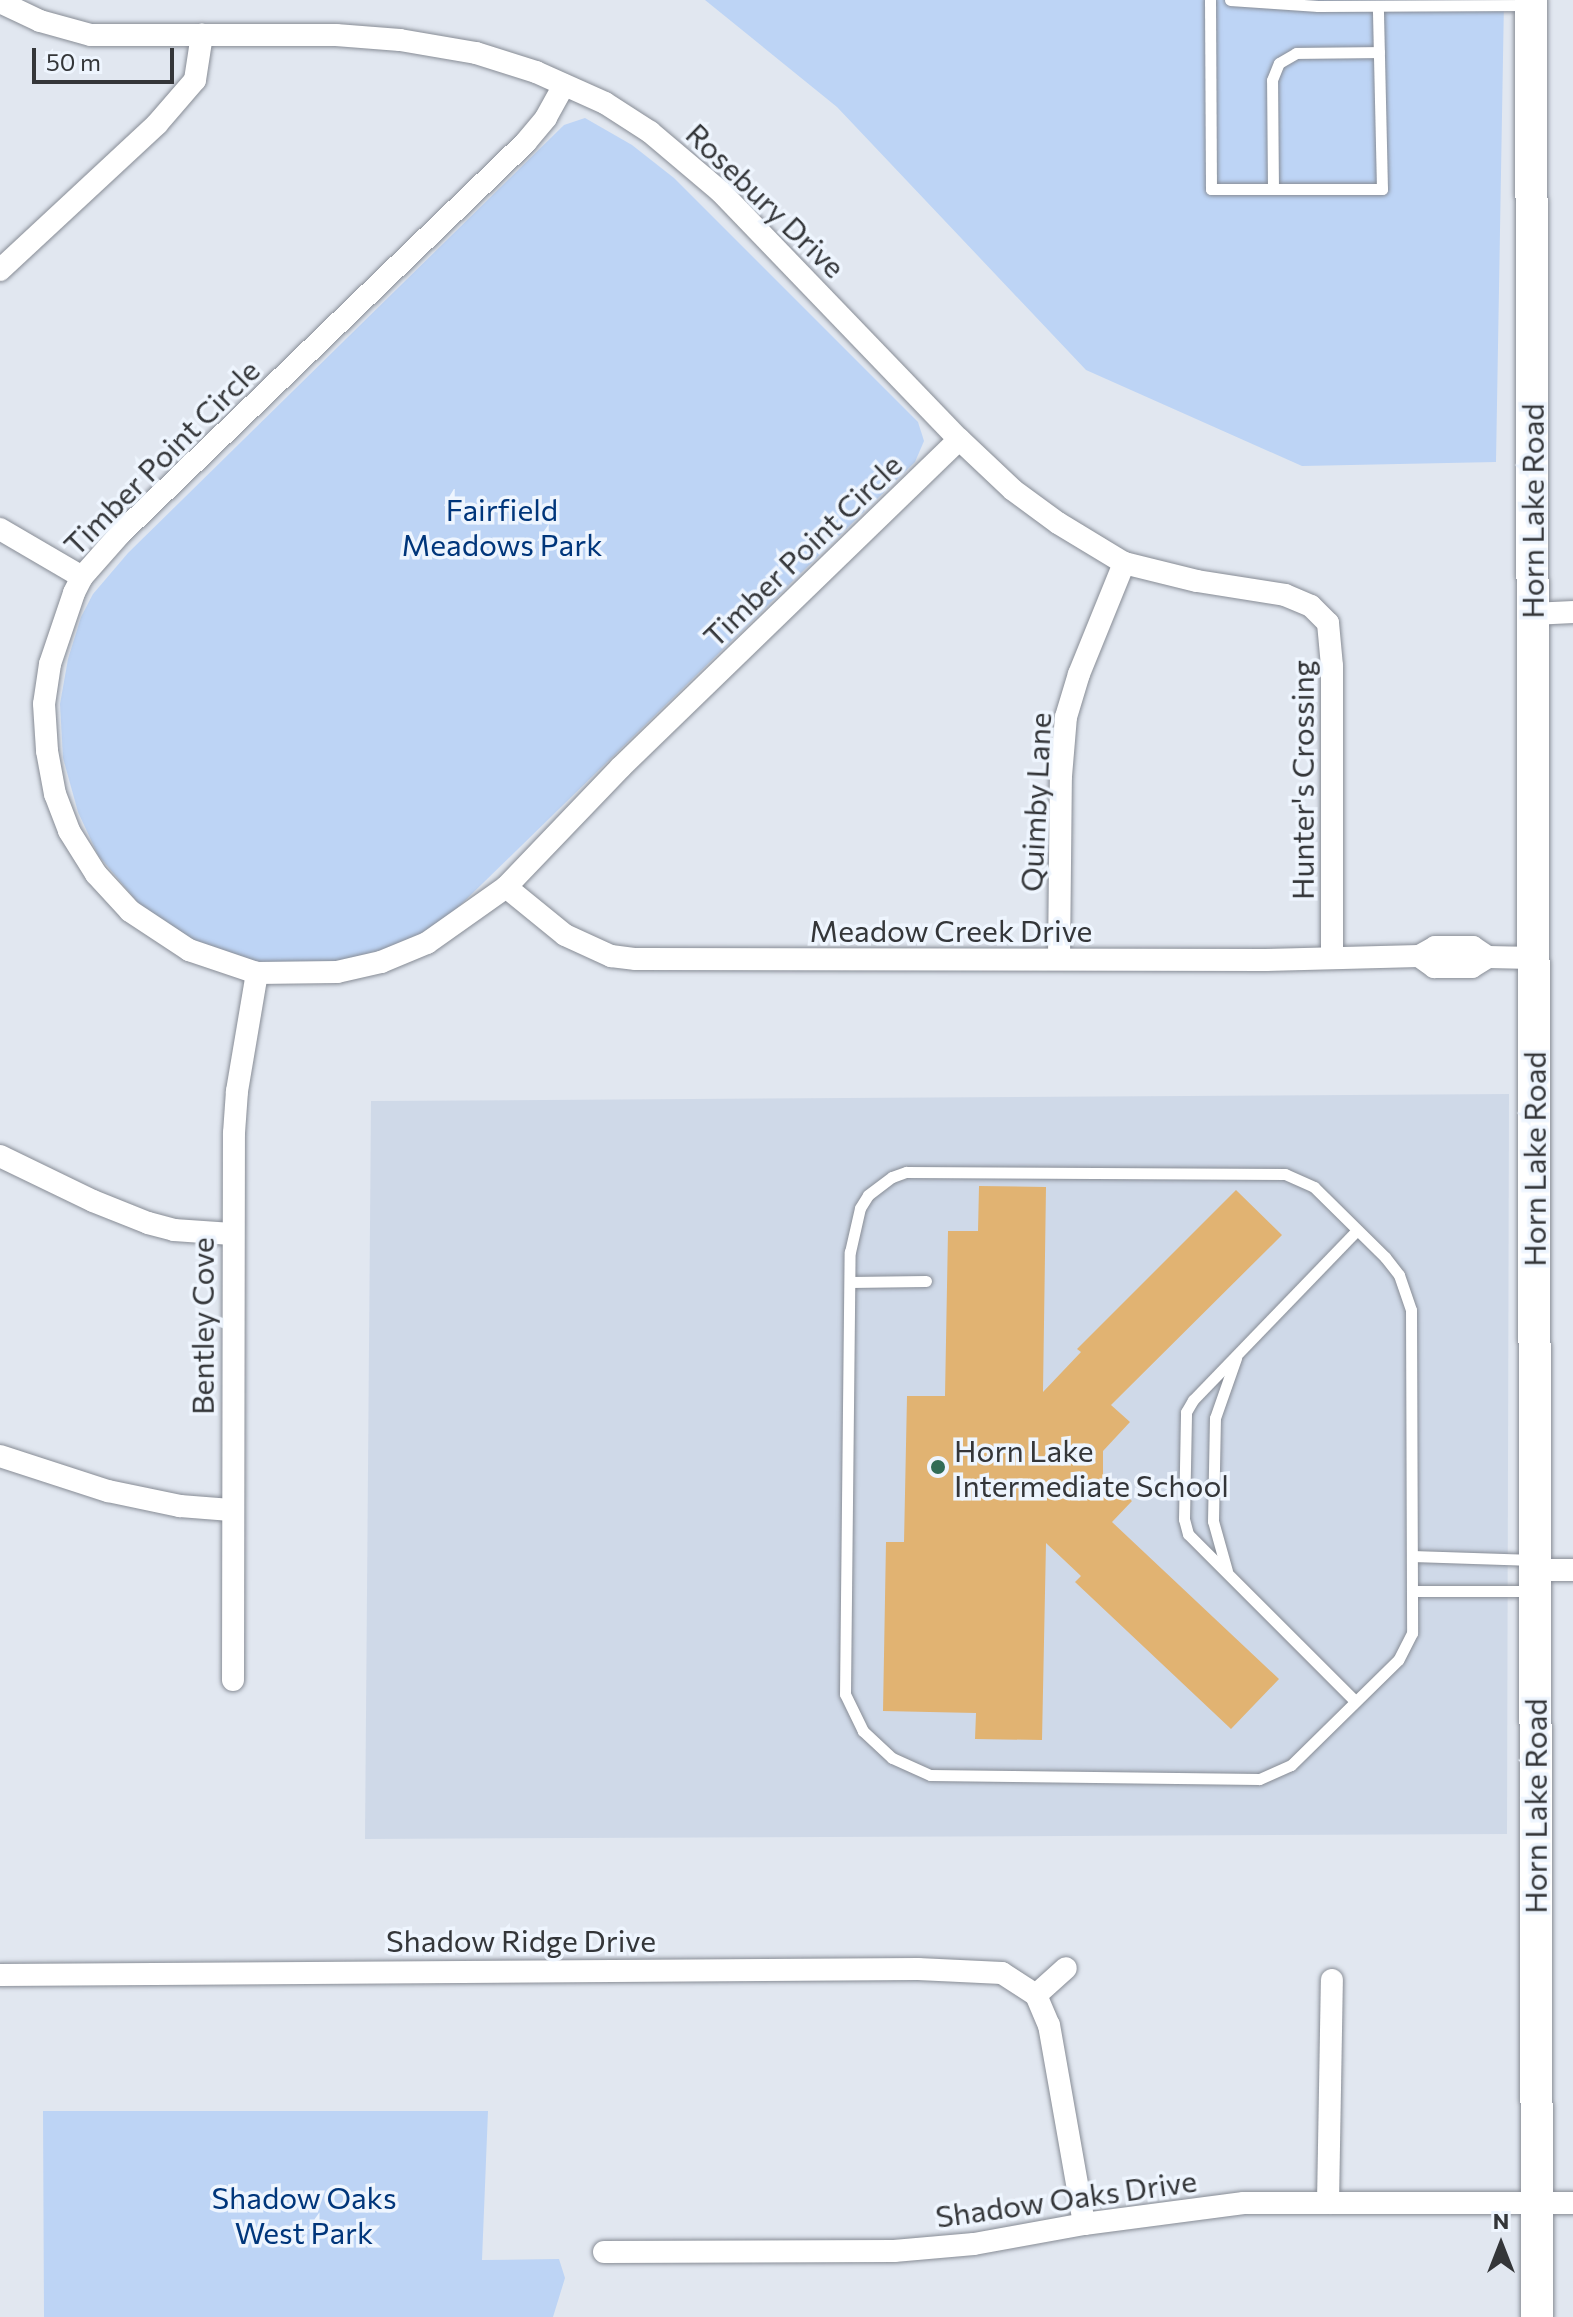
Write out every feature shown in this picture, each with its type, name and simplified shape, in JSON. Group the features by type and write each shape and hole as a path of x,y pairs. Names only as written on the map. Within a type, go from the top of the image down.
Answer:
{"main road":[{"name":"Horn Lake Road","path":"1531,2 1537,2317"}],"street":[{"name":"Rosebury Drive","path":"0,2 40,21 91,35 400,40 508,62 564,85 619,111 685,158 959,439 1024,498 1124,563 1197,581 1285,595 1316,610"},
{"path":"0,270 157,124 195,80 202,35"},
{"name":"Timber Point Circle","path":"564,85 546,118 526,142 120,534 82,577 54,652 44,704 47,751 55,794 69,831 114,895 157,932 189,950 257,973 311,975 381,962 453,928 506,887 621,767 959,439"},
{"path":"0,529 82,577"},
{"name":"Quimby Lane","path":"1059,959 1061,776 1066,717 1079,674 1124,563"},
{"name":"Hunter's Crossing","path":"1316,610 1328,623 1331,637 1332,956"},
{"path":"1533,614 1573,612"},
{"name":"Meadow Creek Drive","path":"506,887 565,935 611,956 679,961 1266,960 1419,956 1434,967 1472,967 1488,957 1533,958"},
{"name":"Bentley Cove","path":"233,1680 232,1234 237,1091 257,973"},
{"path":"0,1156 93,1201 148,1223 174,1230 232,1234"},
{"path":"2,1461 108,1491 180,1506 231,1510"},
{"path":"1535,1574 1573,1570"},
{"path":"1066,1968 1036,1995 1049,2025 1084,2224"},
{"name":"Shadow Ridge Drive","path":"0,1975 918,1969 1002,1973 1036,1995"},
{"path":"1328,2203 1332,1980"},
{"name":"Shadow Oaks Drive","path":"604,2252 894,2251 974,2244 1084,2224 1226,2205 1573,2203"}],"lane":[{"path":"1210,0 1211,189 1382,189 1378,6"},
{"path":"1230,0 1378,6 1394,3 1531,2"},
{"path":"1273,189 1272,80 1279,63 1296,53 1379,52"},
{"path":"906,1172 1270,1172 1297,1178 1314,1187 1357,1230 1399,1275 1411,1310 1412,1633 1406,1647 1291,1765 1259,1779 930,1775 906,1766 877,1746 863,1731 845,1694 852,1240 860,1208 880,1186 906,1172"},
{"path":"1355,1701 1188,1534 1184,1519 1186,1412 1193,1400 1357,1230"},
{"path":"850,1282 926,1281"},
{"path":"1228,1574 1213,1521 1215,1418 1237,1353"},
{"path":"1412,1556 1535,1574"},
{"path":"1412,1591 1535,1574"}],"shaded area":[{"name":"Horn Lake Intermediate School","path":"1509,1094 1507,1834 365,1839 371,1101"}],"green space":[{"path":"705,0 1504,0 1496,462 1302,466 1086,370 837,107"},
{"name":"Fairfield Meadows Park","path":"585,118 632,145 674,178 918,422 924,441 915,462 444,921 398,947 337,965 255,962 204,947 140,905 98,855 78,812 63,758 60,704 68,659 81,617 93,594 128,553 564,125"},
{"name":"Shadow Oaks West Park","path":"43,2111 488,2111 482,2260 559,2259 565,2278 553,2317 44,2317"}],"building":[{"path":"979,1186 1046,1187 1043,1392 1081,1352 1077,1349 1236,1190 1282,1235 1111,1405 1130,1422 1103,1451 1103,1474 1132,1501 1112,1522 1279,1679 1231,1729 1075,1582 1081,1576 1046,1543 1042,1740 975,1739 976,1713 883,1711 886,1542 904,1542 907,1396 945,1396 948,1231 978,1231"}],"place":[{"name":"Horn Lake Intermediate School","path":"938,1467"}]}
